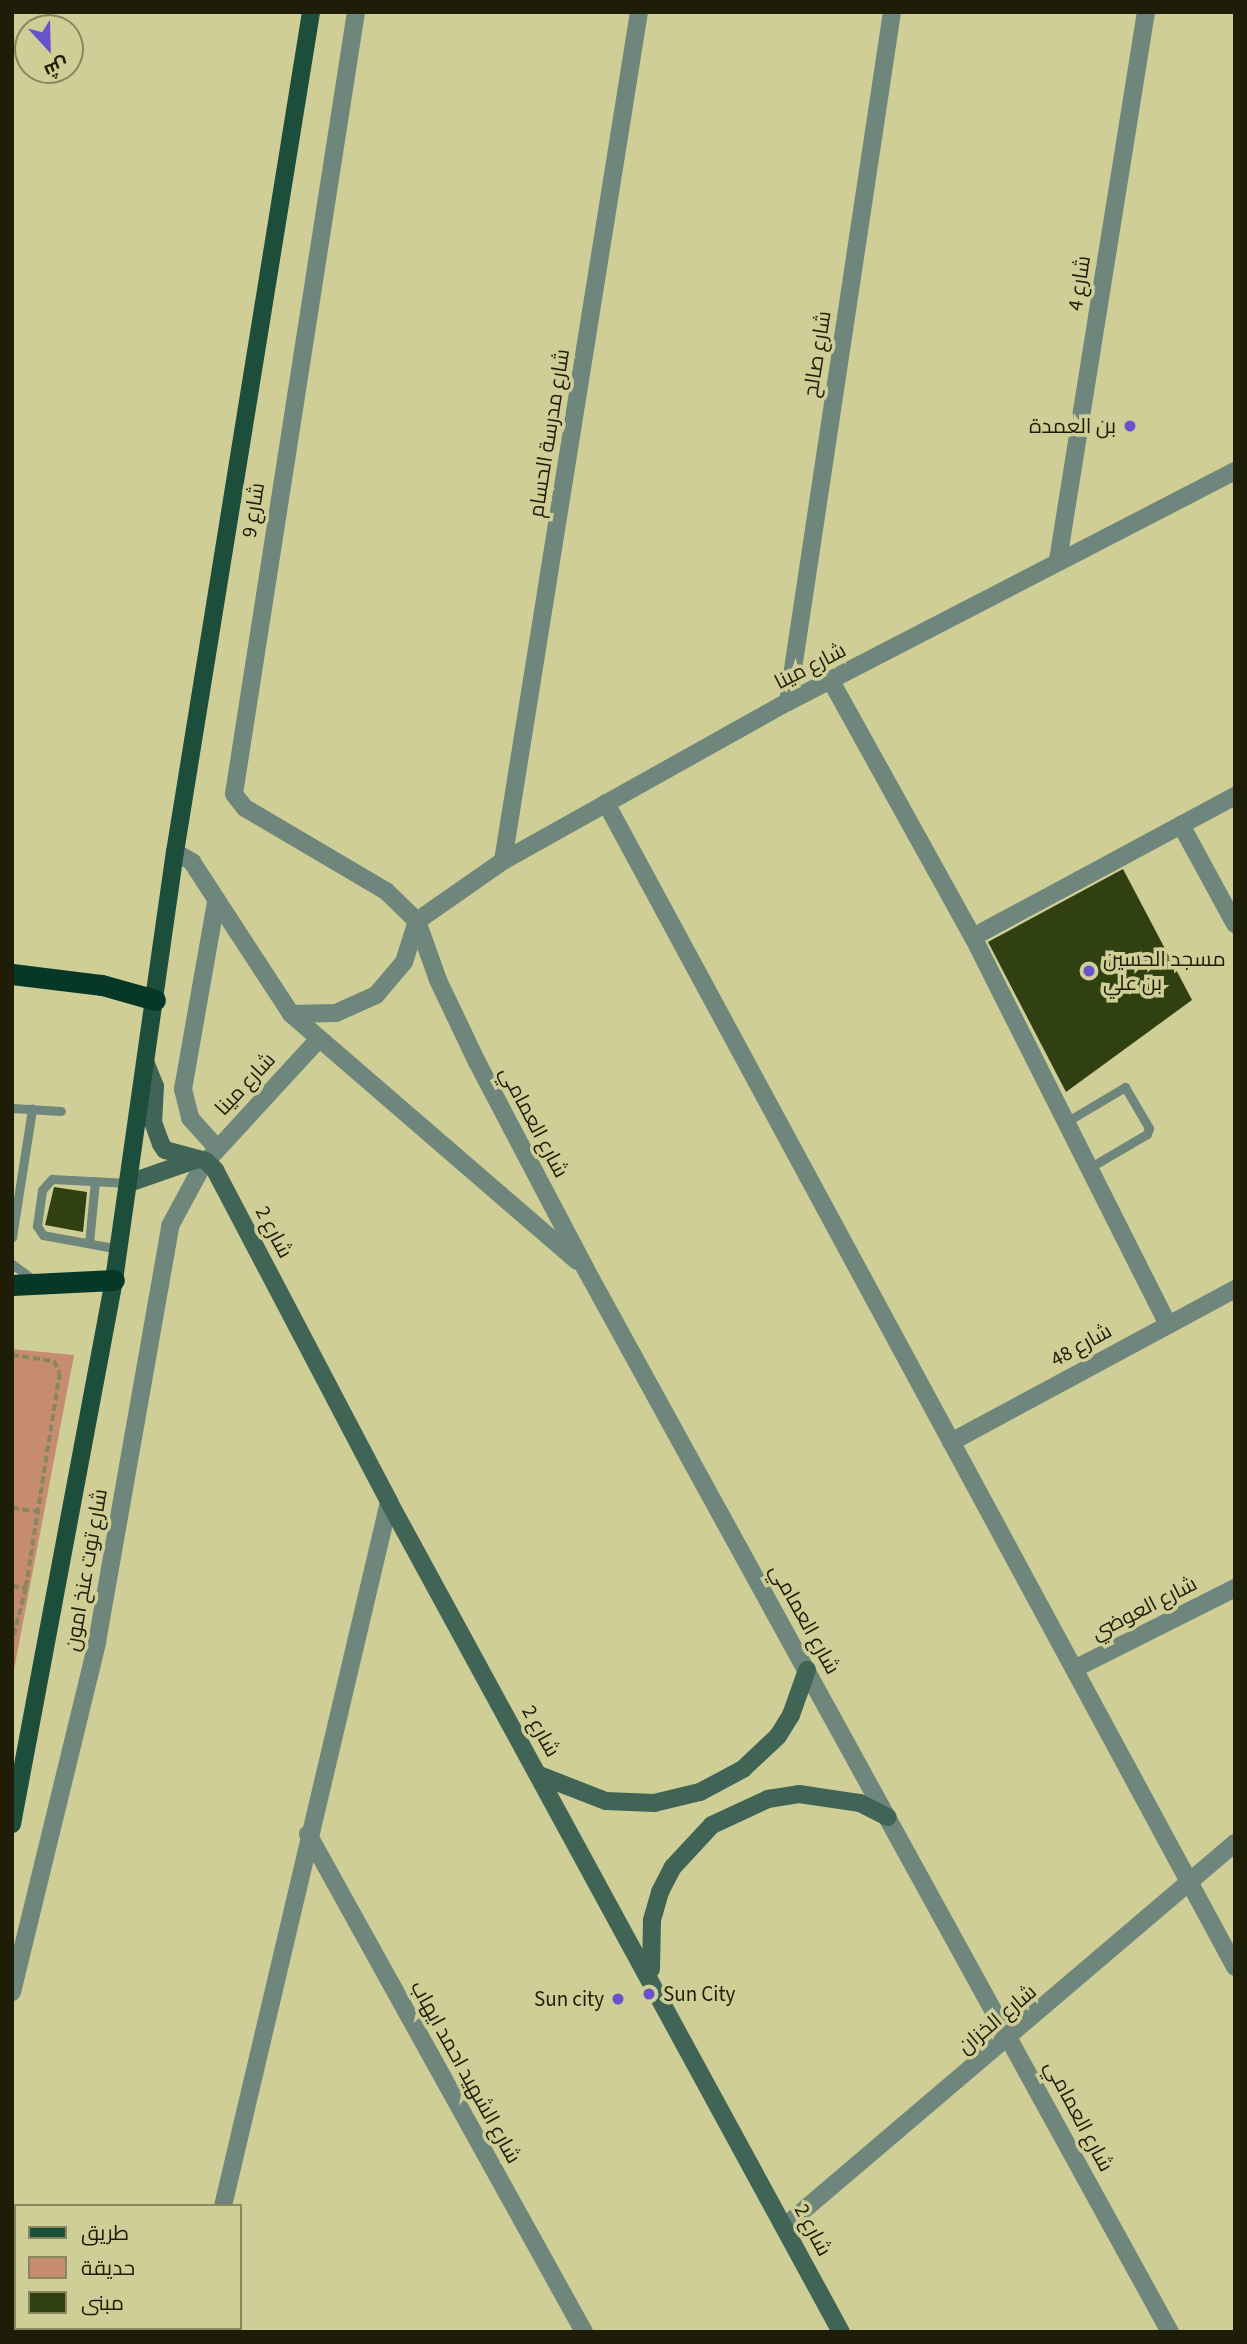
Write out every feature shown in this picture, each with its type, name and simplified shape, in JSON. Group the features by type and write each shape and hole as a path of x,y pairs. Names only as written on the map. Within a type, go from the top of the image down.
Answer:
{"highway":[{"path":"12,974 102,985 155,1000"},
{"path":"12,1285 35,1281 114,1280"}],"main road":[{"path":"12,1825 114,1280 176,852 310,12"}],"street":[{"name":"شارع 9","path":"356,12 232,787 245,808 370,879 417,921"},
{"name":"شارع مدرسة الحسام","path":"503,861 639,12"},
{"name":"شارع صالح","path":"788,702 892,12"},
{"name":"شارع 4","path":"1058,560 1146,12"},
{"name":"شارع مينا","path":"417,921 503,861 788,702 1058,560 1235,471"},
{"path":"831,681 973,937 1168,1324"},
{"path":"973,937 1235,796"},
{"path":"606,803 1235,1967"},
{"path":"1181,825 1235,925"},
{"path":"176,852 192,863 291,1014 585,1268"},
{"path":"207,1156 190,1118 183,1089 216,902"},
{"path":"291,1014 336,1013 376,995 404,962 417,921"},
{"name":"شارع العمامي","path":"417,921 438,980 477,1062 585,1268 1170,2332"},
{"name":"شارع مينا","path":"207,1156 318,1040"},
{"path":"146,1064 155,1086 153,1122 161,1144 165,1150 207,1156"},
{"path":"129,1183 207,1156"},
{"name":"شارع 2","path":"207,1156 389,1502 651,1976 841,2332"},
{"name":"شارع توت عنخ امون","path":"12,1992 97,1642 161,1261 184,1193 207,1156"},
{"name":"شارع 48","path":"951,1442 1235,1289"},
{"path":"223,2204 308,1834 389,1502"},
{"name":"شارع العوضي","path":"1074,1669 1235,1588"},
{"path":"540,1775 606,1801 654,1803 700,1791 743,1769 778,1736 791,1715 807,1670"},
{"path":"651,1976 649,1948 660,1892 679,1859 712,1825 748,1806 799,1794 830,1796 888,1817"},
{"name":"شارع الشهيد احمد ايهاب","path":"308,1834 584,2332"},
{"name":"شارع الخزان","path":"785,2226 1191,1884 1235,1843"}],"lane":[{"path":"1066,1122 1125,1087 1149,1128 1147,1134 1089,1168"},
{"path":"12,1108 61,1111"},
{"path":"12,1237 32,1109"},
{"path":"119,1249 57,1233 43,1235 37,1222 43,1186 52,1179 63,1184 79,1180 129,1183"},
{"path":"78,1190 79,1180"},
{"path":"89,1243 95,1181"},
{"path":"12,1264 35,1281"}],"path":[{"path":"12,1355 50,1360 60,1369 40,1512 12,1644"},
{"path":"12,1508 40,1512"},
{"path":"12,1587 26,1588"}],"green space":[{"path":"12,1349 74,1355 12,1680"}],"building":[{"name":"مسجد الحسين بن علي","path":"1123,869 1192,1000 1066,1092 988,942"},
{"path":"54,1187 87,1192 83,1232 45,1225"}],"place":[{"name":"بن العمدة","path":"1130,426"},
{"name":"مسجد الحسين بن علي","path":"1089,971"},
{"name":"Sun City","path":"649,1994"},
{"name":"Sun city","path":"618,1999"}]}
